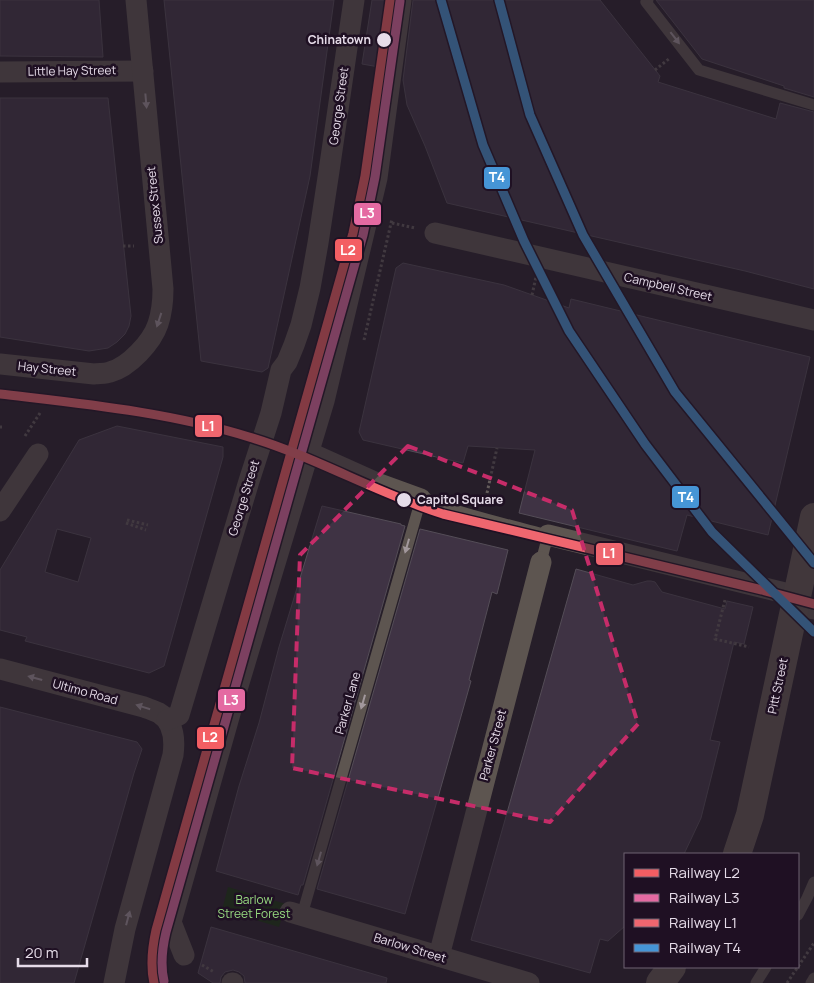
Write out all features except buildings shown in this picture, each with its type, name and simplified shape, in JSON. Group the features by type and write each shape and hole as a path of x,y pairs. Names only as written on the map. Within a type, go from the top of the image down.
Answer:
{"street":[{"name":"Sussex Street","path":"94,374 109,373 118,369 140,351 158,326 162,309 162,272 136,0"},
{"name":"George Street","path":"167,720 179,715 271,413 281,370 287,362 301,325 318,242 354,0"},
{"path":"184,955 171,922 235,696 324,400 377,178 401,0"},
{"name":"Little Hay Street","path":"0,72 143,71"},
{"name":"Campbell Street","path":"435,233 814,320"},
{"name":"Hay Street","path":"0,364 94,374"},
{"path":"308,452 377,483 421,499"},
{"path":"0,511 38,454"},
{"name":"Pitt Street","path":"737,853 750,815 805,593 814,517"},
{"path":"548,534 805,593"},
{"name":"Parker Street","path":"439,956 541,562"},
{"name":"Ultimo Road","path":"0,669 144,707 160,713 167,720"},
{"path":"114,983 123,935 173,754 174,736 167,720"},
{"name":"Barlow Street","path":"296,914 529,983"},
{"path":"660,983 671,968"}],"lane":[{"path":"648,0 646,2 699,70 814,105"},
{"path":"421,499 448,509 548,534"},
{"name":"Parker Lane","path":"296,914 421,499"},
{"name":"Parker Street","path":"541,562 548,534"},
{"path":"799,913 814,882"},
{"path":"756,983 765,968"},
{"path":"811,983 814,978"}],"path":[{"path":"123,246 134,246"},
{"path":"532,295 536,276"},
{"path":"487,493 497,448"},
{"path":"127,522 147,528"},
{"path":"725,597 715,639 749,647"},
{"path":"799,965 814,942"},
{"path":"184,955 232,983"},
{"path":"787,983 797,968"}],"highlighted area":[{"path":"408,446 572,510 638,724 550,822 292,768 300,555"}],"green space":[{"name":"Barlow Street Forest","path":"228,887 286,904 279,927 222,910"}],"rail line":[{"name":"L2","path":"154,983 152,956 156,930 353,233 365,176 390,0"},
{"name":"T4","path":"441,0 483,145 524,241 569,331 645,444 712,532 814,632"},
{"name":"T4","path":"499,0 530,115 583,235 675,392 814,563"},
{"name":"L3","path":"164,981 162,957 166,932 363,235 375,177 400,1"},
{"name":"L1","path":"0,394 126,410 218,428 274,445 394,496 443,514 814,604"}],"place":[{"name":"Chinatown","path":"384,40"},
{"name":"Capitol Square","path":"404,500"}]}
